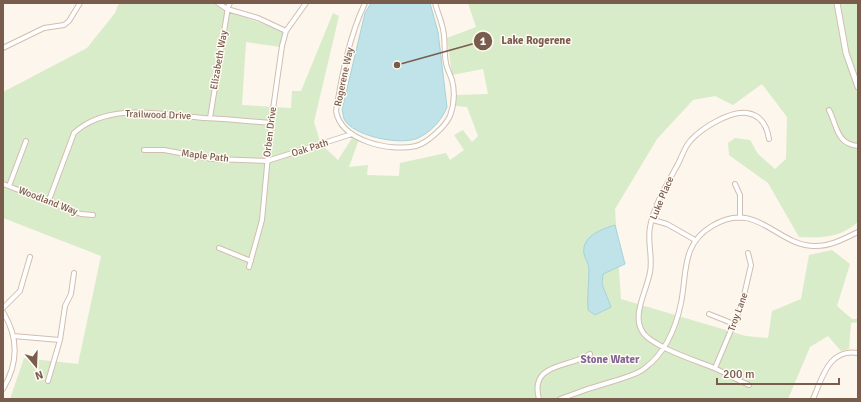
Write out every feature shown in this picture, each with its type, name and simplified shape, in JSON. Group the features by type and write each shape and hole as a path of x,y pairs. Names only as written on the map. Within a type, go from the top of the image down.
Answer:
{"street":[{"path":"3,48 44,28 64,25 69,21 80,3"},
{"path":"218,3 227,9 258,18 286,31"},
{"name":"Elizabeth Way","path":"210,118 227,9 230,3"},
{"name":"Orben Drive","path":"249,266 262,220 271,123 282,46 286,31 306,3"},
{"name":"Rogerene Way","path":"365,3 358,19 348,53 336,111 341,125 352,134 362,140 386,146 416,146 430,138 449,118 453,102 452,81 446,62 443,30 435,3"},
{"path":"837,3 846,53 858,87"},
{"path":"829,110 836,132 842,140 851,145 858,146"},
{"name":"Trailwood Drive","path":"49,200 74,133 81,126 116,114 131,113 271,123"},
{"name":"Luke Place","path":"749,385 715,368 664,347 647,338 641,330 639,322 640,308 650,272 651,258 649,231 654,212 687,146 705,128 730,116 746,113 753,114 764,123 768,130 769,139"},
{"name":"Oak Path","path":"267,161 352,134"},
{"path":"9,186 26,141"},
{"name":"Maple Path","path":"144,150 164,150 212,159 267,161"},
{"name":"Woodland Way","path":"3,184 49,200 81,214 93,215"},
{"path":"735,184 740,195 740,218"},
{"path":"560,399 639,372 650,364 664,347 677,320 686,262 695,240 705,230 716,223 726,219 740,218 761,222 794,242 810,246 833,244 858,232"},
{"path":"653,220 667,224 695,240"},
{"path":"219,248 251,261"},
{"name":"Troy Lane","path":"715,368 734,324 749,275 751,265 748,253"},
{"path":"3,308 20,291 30,257"},
{"path":"48,380 60,340 65,306 71,294 74,273"},
{"path":"3,312 13,336 15,361 3,389"},
{"path":"709,314 734,324"},
{"path":"13,336 60,340"},
{"path":"813,399 832,360 844,353 858,353"},
{"path":"539,399 538,384 544,372 552,367 581,360 590,354"}],"green space":[{"path":"119,3 213,3 220,8 283,31 281,47 246,42 242,105 291,108 292,91 301,91 333,13 339,16 314,122 321,144 338,160 354,135 359,139 349,167 368,165 367,175 399,176 400,163 446,153 450,160 464,150 454,135 463,130 472,142 478,136 467,107 456,106 455,95 488,94 483,69 452,75 447,38 476,27 468,3 858,3 858,222 844,231 830,236 799,237 768,183 729,155 728,143 735,138 750,140 758,154 775,169 786,159 787,117 762,84 733,105 715,96 693,100 657,139 615,209 621,299 746,336 768,338 772,311 801,299 809,255 832,250 850,264 837,306 852,319 858,319 858,322 851,323 849,349 841,351 828,336 810,347 788,399 10,399 24,358 78,364 101,256 3,218 3,92 87,48 115,13"}],"water":[{"path":"371,3 430,3 438,32 447,107 436,125 418,138 400,141 366,135 349,125 344,119 342,110 365,13"},
{"path":"615,225 625,264 603,274 602,284 611,307 595,315 588,310 589,269 584,254 584,248 586,242 594,234"}],"place":[{"name":"Lake Rogerene","path":"397,65"}],"district":[{"name":"Stone Water","path":"610,359"}]}
